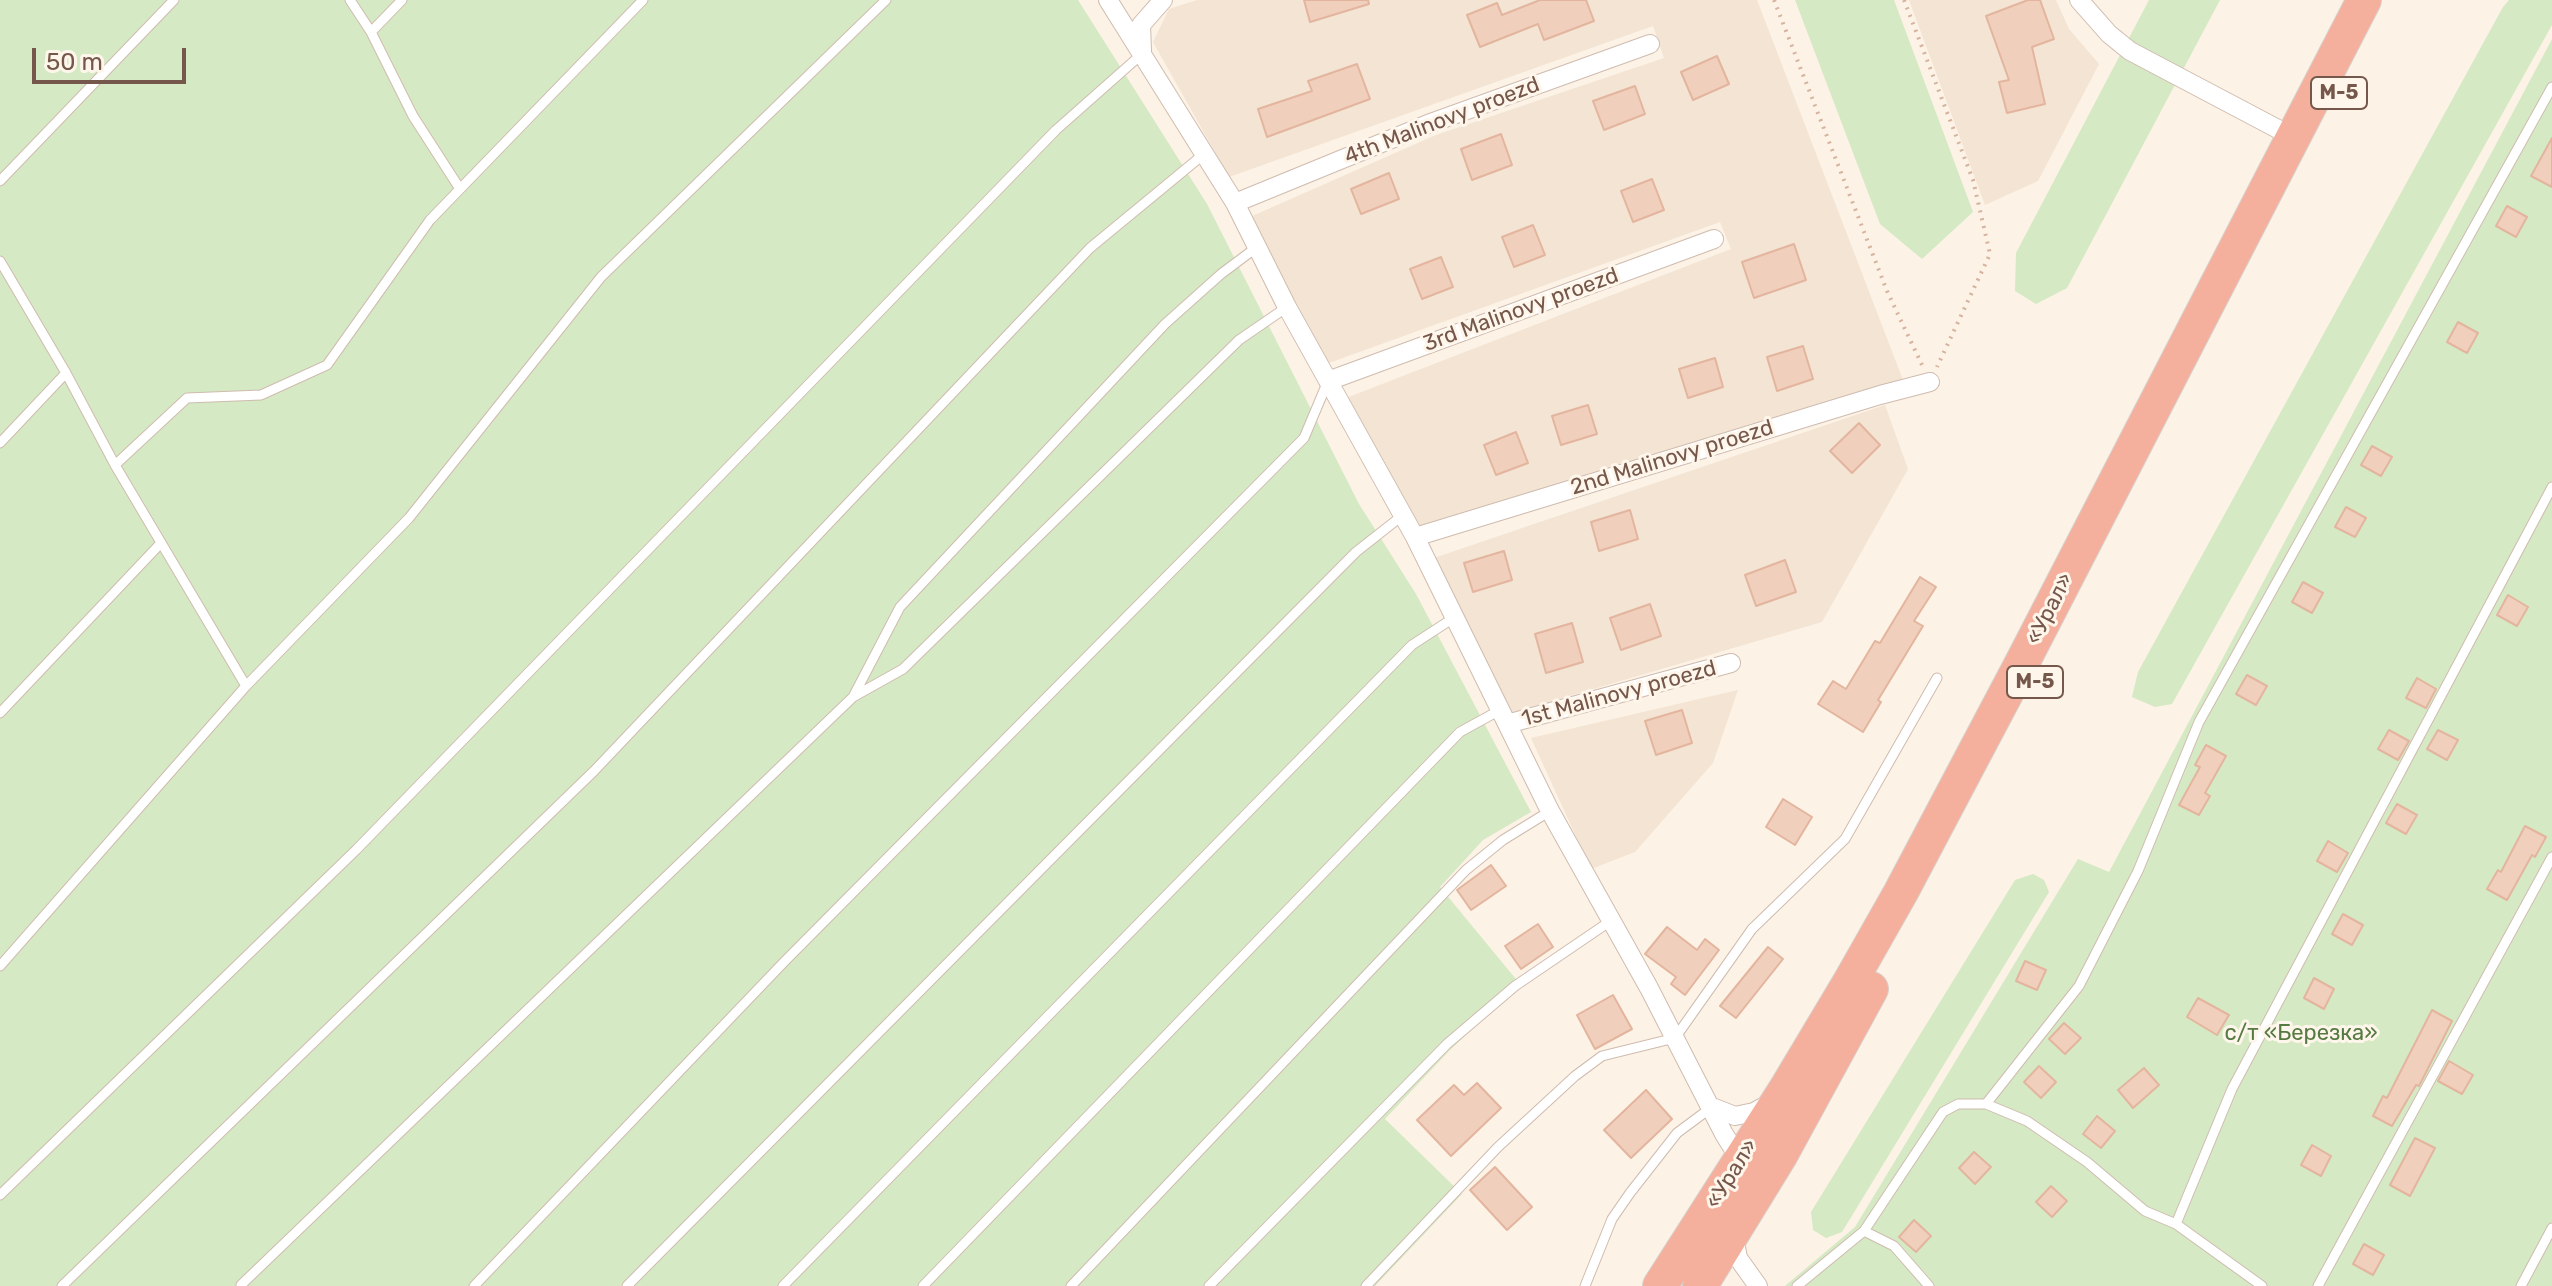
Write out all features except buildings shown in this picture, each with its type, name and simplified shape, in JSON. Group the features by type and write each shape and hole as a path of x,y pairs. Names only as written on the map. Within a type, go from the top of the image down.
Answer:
{"highway":[{"name":"«Урал»","path":"1702,1283 1735,1231 1786,1089 1901,892 2364,0"},
{"name":"«Урал»","path":"1660,1286 1716,1200 1756,1166 1914,912 2388,0"}],"street":[{"path":"1108,0 1235,203 1287,307 1415,537 1550,811 1612,920 1731,1144 1756,1166"},
{"path":"1143,53 1141,25 1163,0"},
{"path":"2079,0 2109,34 2130,51 2293,137"},
{"name":"4th Malinovy proezd","path":"1235,203 1428,124 1650,44"},
{"name":"3rd Malinovy proezd","path":"1328,381 1714,239"},
{"name":"2nd Malinovy proezd","path":"1415,537 1930,382"},
{"name":"1st Malinovy proezd","path":"1504,717 1731,663"},
{"path":"1715,1114 1745,1115 1765,1107 1786,1089"},
{"path":"1715,1114 1725,1161 1716,1200"},
{"path":"1735,1231 1735,1252 1753,1278"},
{"path":"1702,1283 1722,1264 1734,1263 1753,1278"}],"lane":[{"path":"0,181 174,0"},
{"path":"350,0 371,32 413,116 460,189"},
{"path":"371,32 402,0"},
{"path":"115,465 187,398 261,395 327,365 430,220 643,0"},
{"path":"0,966 246,686 409,518 601,277 886,0"},
{"path":"0,1195 356,850 1056,130 1143,53"},
{"path":"1986,1104 2079,986 2138,871 2199,722 2552,87"},
{"path":"62,1286 594,771 1090,248 1204,154"},
{"path":"853,697 900,607 1165,324 1221,274 1257,247"},
{"path":"0,261 66,373 115,465 246,686"},
{"path":"242,1286 853,697 903,669 1239,340 1287,307"},
{"path":"0,443 66,373"},
{"path":"474,1286 784,962 1304,438 1328,381"},
{"path":"2176,1224 2232,1089 2552,487"},
{"path":"627,1286 1356,552 1403,515"},
{"path":"0,713 161,543"},
{"path":"783,1286 1412,645 1455,617"},
{"path":"1366,1286 1498,1147 1575,1076 1602,1056 1675,1038 1752,929 1845,839 1937,678"},
{"path":"923,1286 1460,732 1504,717"},
{"path":"1071,1286 1466,870 1503,840 1550,811"},
{"path":"2318,1286 2552,857"},
{"path":"1209,1286 1447,1044 1515,986 1612,920"},
{"path":"1797,1286 1864,1231 1943,1112 1958,1104 1986,1104 2027,1121 2087,1162 2145,1211 2176,1224 2262,1286"},
{"path":"1585,1286 1612,1219 1630,1193 1677,1133 1715,1114"},
{"path":"2521,1286 2552,1228"},
{"path":"1864,1231 1894,1246 1929,1286"}],"path":[{"path":"1774,0 1887,291 1930,382"},
{"path":"1904,0 1973,180 1990,254 1930,382"}],"shaded area":[{"path":"1197,0 1757,0 1903,380 1415,530 1346,398 1731,249 1720,222 1326,364 1250,217 1436,135 1664,58 1653,26 1229,177 1153,42 1169,9"},
{"path":"1909,0 2056,0 2069,29 2099,64 2038,181 1985,205"},
{"path":"1885,405 1908,469 1822,622 1508,714 1431,559"},
{"path":"1738,690 1713,763 1635,852 1591,869 1531,738"}],"green space":[{"path":"0,0 1078,0 1207,204 1359,504 1416,594 1531,812 1483,840 1440,887 1520,984 1450,1050 1385,1119 1462,1194 1375,1286 0,1286"},
{"path":"1795,0 1894,0 1973,212 1922,259 1880,224"},
{"path":"2149,0 2220,0 2067,288 2036,304 2015,291 2016,253"},
{"path":"2509,0 2552,0 2552,25 2172,704 2155,707 2132,697 2138,672"},
{"name":"с/т «Березка»","path":"2552,39 2552,1286 1785,1286 1855,1227 2078,859 2109,872"},
{"path":"2033,874 2044,880 2049,892 1842,1232 1826,1238 1813,1230 1811,1212 2015,880"}]}
